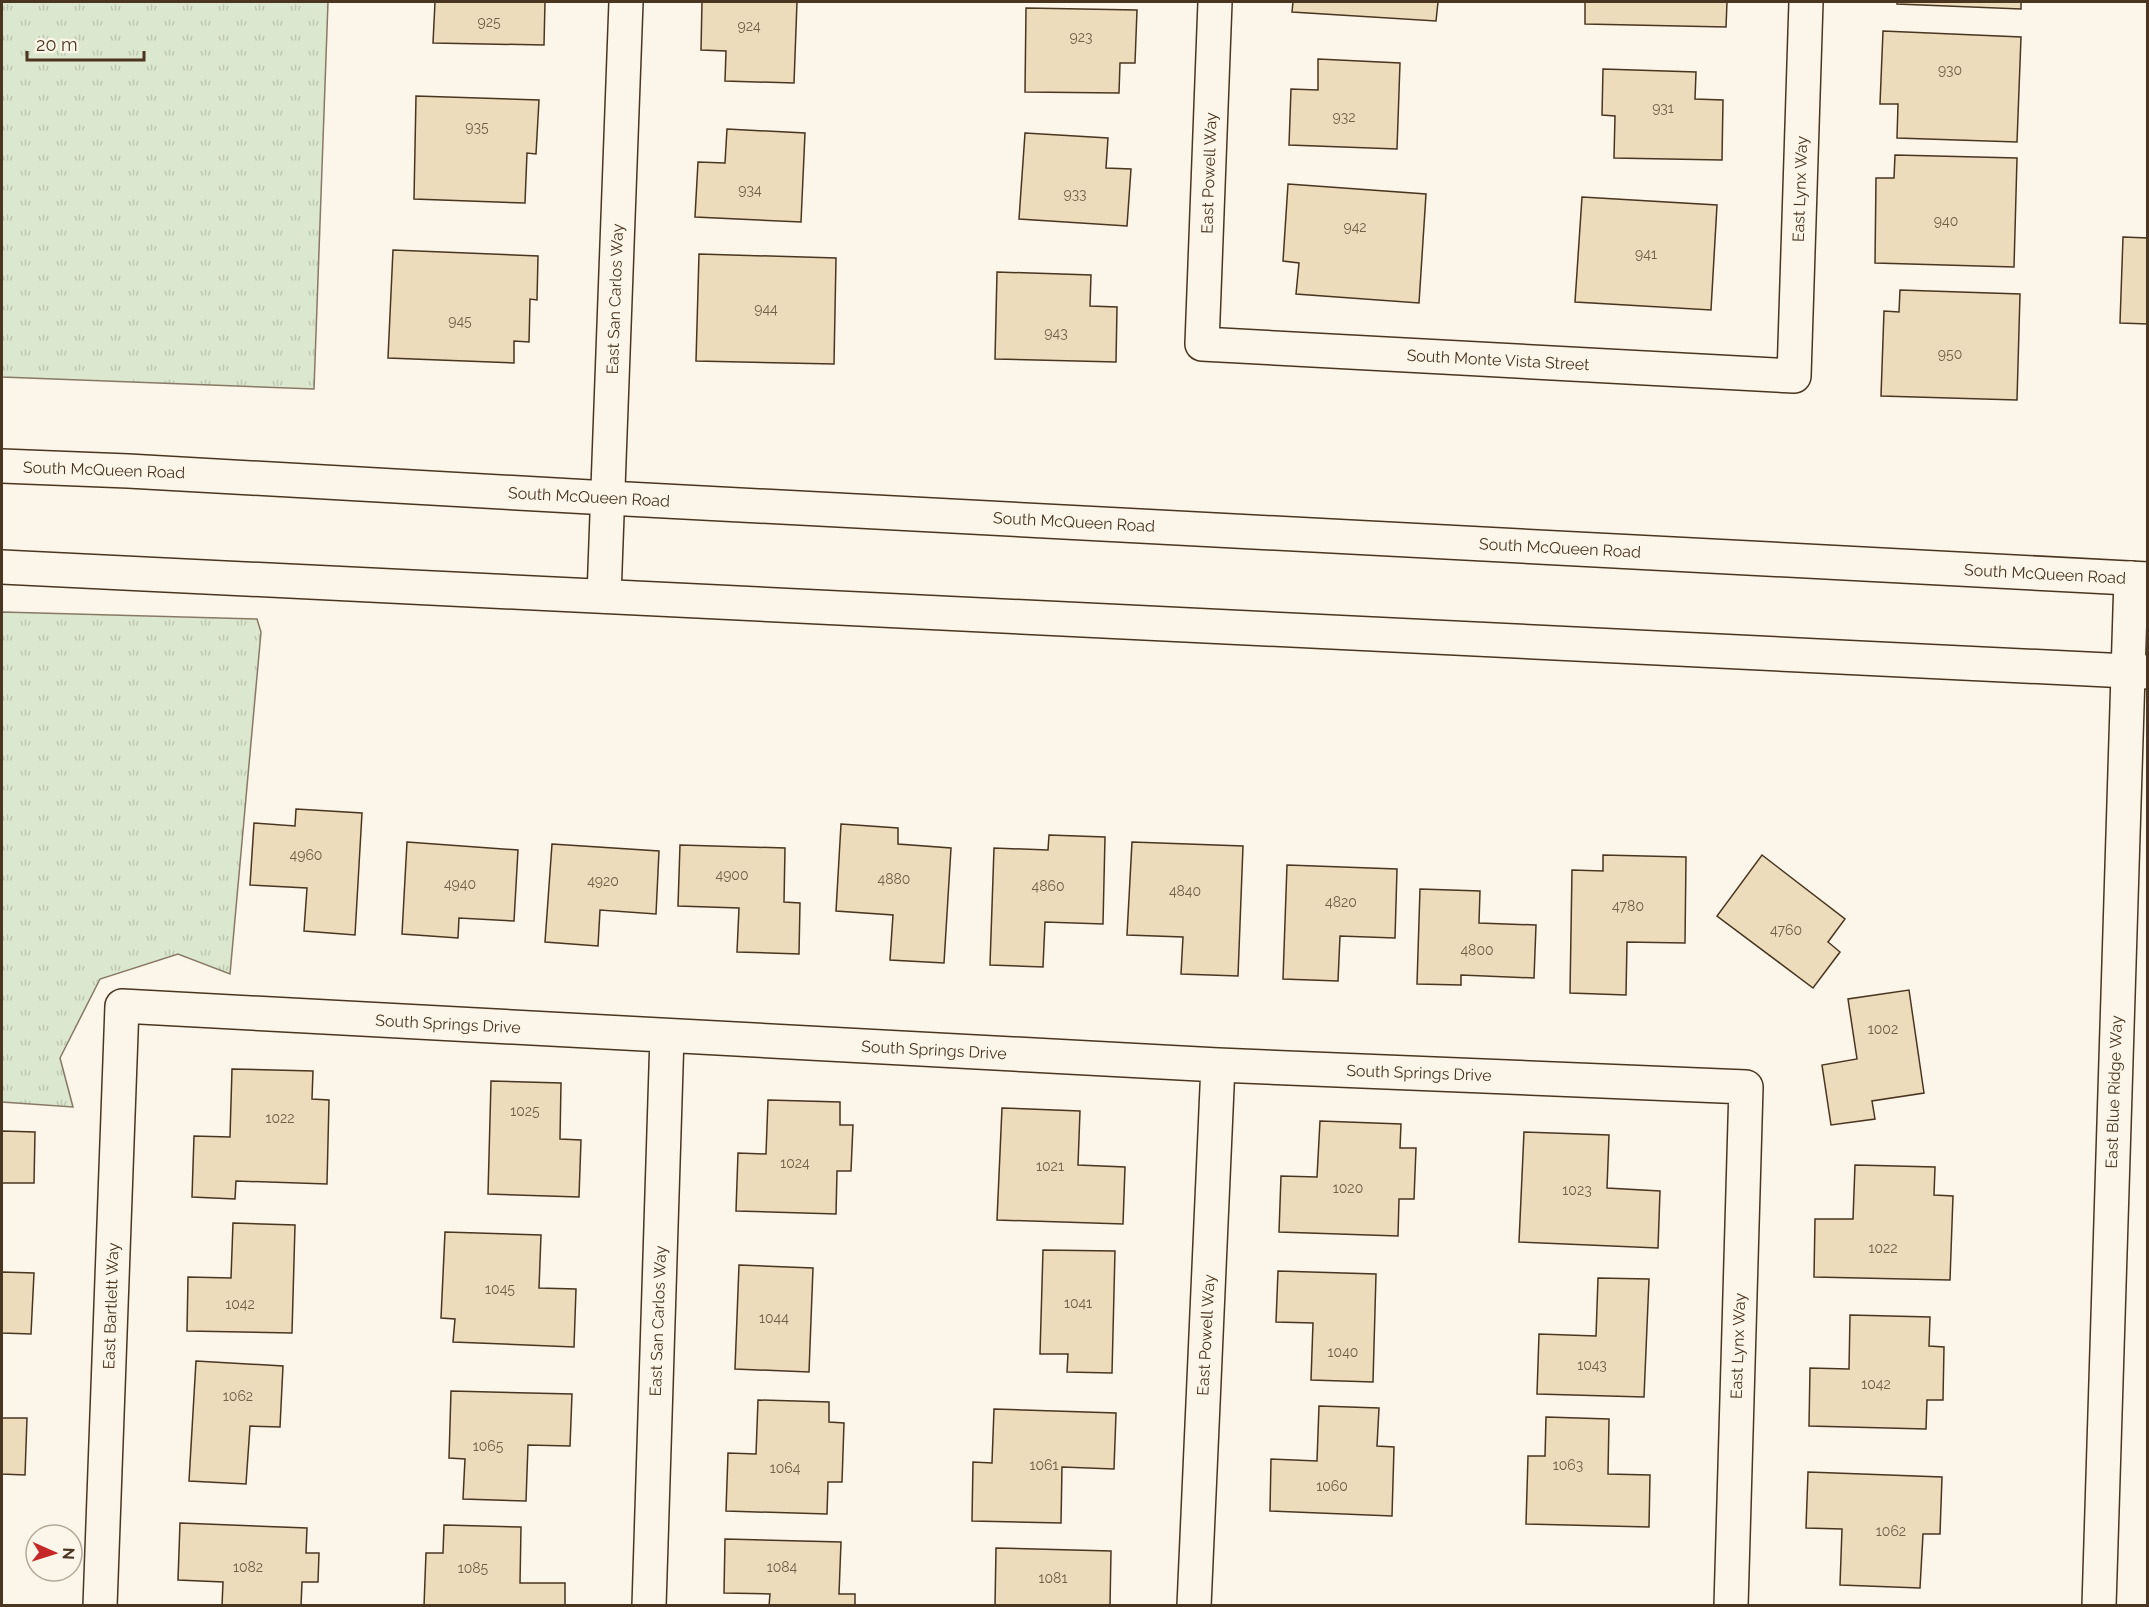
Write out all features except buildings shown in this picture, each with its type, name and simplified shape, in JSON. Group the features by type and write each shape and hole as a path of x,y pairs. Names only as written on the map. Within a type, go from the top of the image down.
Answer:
{"street":[{"name":"East San Carlos Way","path":"604,596 626,2"},
{"name":"East Powell Way","path":"1202,344 1215,2"},
{"name":"East Lynx Way","path":"1794,376 1806,2"},
{"name":"South Monte Vista Street","path":"1202,344 1794,376"},
{"name":"South McQueen Road","path":"2,466 2139,579"},
{"path":"2,567 2137,671"},
{"name":"East Blue Ridge Way","path":"2099,1605 2139,579"},
{"name":"South Springs Drive","path":"122,1006 1218,1065 1746,1087"},
{"name":"East Bartlett Way","path":"100,1605 122,1006"},
{"name":"East San Carlos Way","path":"649,1605 667,1036"},
{"name":"East Powell Way","path":"1194,1605 1218,1065"},
{"name":"East Lynx Way","path":"1731,1605 1746,1087"}],"green space":[{"path":"2,2 328,2 314,389 2,377"},
{"path":"2,612 257,619 261,632 230,974 178,954 100,979 60,1058 73,1107 2,1102"}]}
